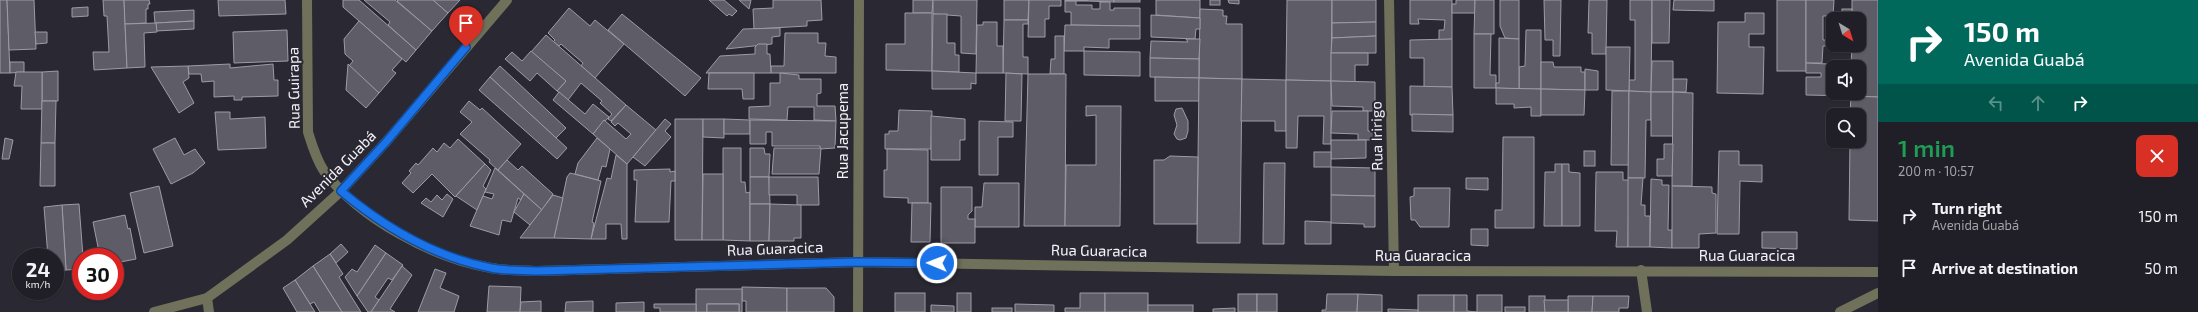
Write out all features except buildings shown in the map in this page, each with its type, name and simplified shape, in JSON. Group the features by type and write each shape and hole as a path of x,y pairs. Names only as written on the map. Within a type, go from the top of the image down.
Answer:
{"street":[{"name":"Rua Guirapa","path":"307,0 308,132 314,153 323,170 341,191"},
{"name":"Avenida Guabá","path":"154,312 207,298 287,240 341,191 386,142 507,0"},
{"name":"Rua Jacupema","path":"858,312 859,0"},
{"name":"Rua Iririgo","path":"1389,0 1394,271"},
{"name":"Rua Guaracica","path":"341,191 368,213 413,241 453,257 492,269 537,271 858,262 1394,271 1641,270 1878,272"},
{"path":"1641,270 1647,312"},
{"path":"1840,312 1878,293"},
{"path":"207,298 209,312"}],"route":[{"path":"466,47 386,142 341,191 368,213 413,241 453,257 492,269 537,271 858,262 937,263"}]}
